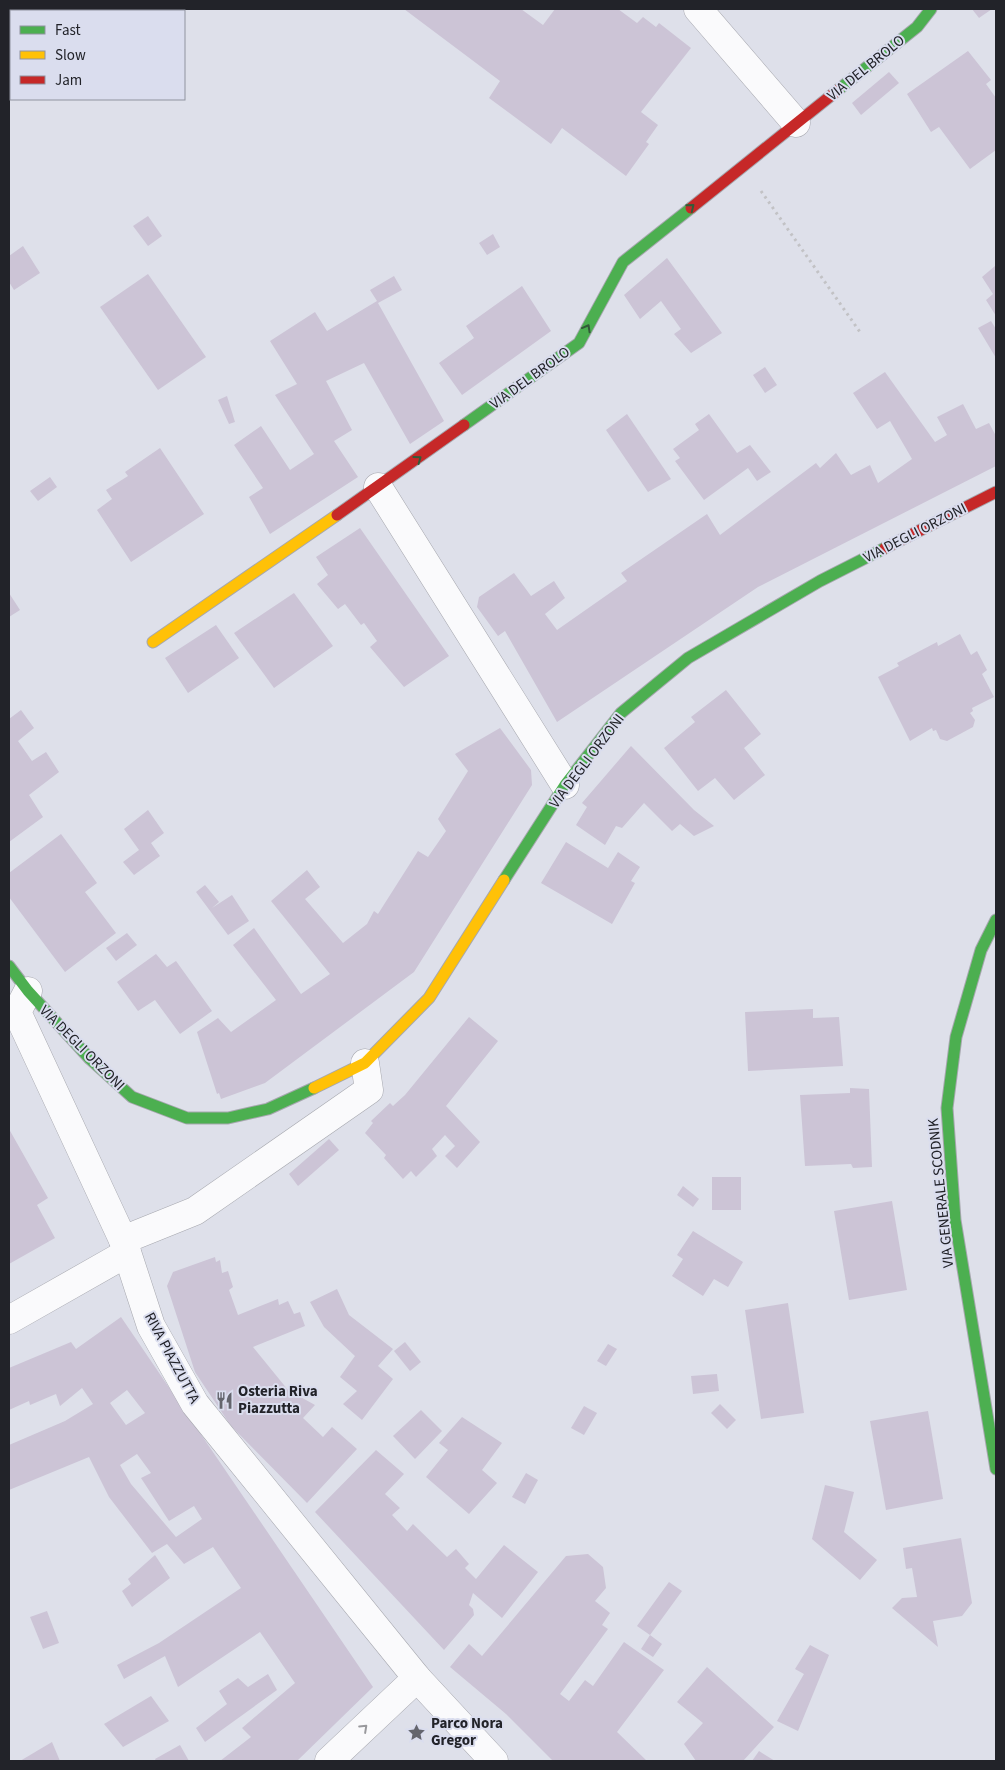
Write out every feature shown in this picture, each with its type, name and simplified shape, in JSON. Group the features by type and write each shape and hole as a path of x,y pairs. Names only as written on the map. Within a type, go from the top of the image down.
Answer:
{"street":[{"path":"698,9 796,123"},
{"name":"VIA DEL BROLO","path":"153,642 378,487 579,343 623,262 917,27 931,9"},
{"path":"378,487 565,785"},
{"name":"VIA DEGLI ORZONI","path":"9,966 28,991 90,1059 132,1098 188,1118 228,1118 268,1109 365,1063 429,998 565,785 620,713 688,658 820,581 996,492"},
{"name":"VIA GENERALE SCODNIK","path":"996,920 981,950 956,1037 947,1108 955,1220 996,1469"},
{"name":"RIVA PIAZZUTTA","path":"28,991 17,1012 125,1246 151,1326 195,1404 417,1678 494,1761"},
{"path":"9,1320 125,1246 195,1210 369,1090 365,1063"},
{"path":"329,1761 417,1678"}],"path":[{"path":"743,166 860,332"}],"building":[{"path":"404,9 521,9 543,25 555,9 618,9 637,23 643,17 656,27 659,23 691,48 641,112 658,125 646,142 649,144 626,176 562,128 551,144 489,98 500,81"},
{"path":"972,9 992,9 979,18"},
{"path":"968,51 991,80 986,84 996,98 996,150 970,169 939,127 931,132 907,94"},
{"path":"889,72 899,83 861,115 852,103"},
{"path":"148,216 162,236 148,246 133,226"},
{"path":"493,234 500,247 487,255 479,243"},
{"path":"23,246 40,273 14,290 9,282 9,256"},
{"path":"667,258 722,333 691,353 674,334 681,329 661,301 640,319 624,295"},
{"path":"995,266 996,316 986,300 993,294 982,277"},
{"path":"148,274 206,357 158,390 100,307"},
{"path":"394,276 402,290 378,303 444,421 410,444 364,363 326,381 352,430 334,441 358,477 270,534 249,497 263,488 234,445 261,426 290,470 314,454 275,395 297,384 270,341 315,312 327,331 377,301 370,290"},
{"path":"522,286 551,331 462,395 439,363 474,338 466,326"},
{"path":"991,321 996,329 996,358 978,328"},
{"path":"765,367 777,385 765,393 753,375"},
{"path":"885,372 935,442 947,435 937,417 963,404 976,429 989,423 996,436 996,466 758,587 557,722 505,631 498,636 477,607 479,597 514,573 531,596 554,581 565,598 545,614 557,630 627,581 621,573 707,514 720,535 816,463 820,468 836,453 851,475 870,465 878,483 912,459 890,421 877,429 853,393"},
{"path":"227,396 235,422 229,424 218,400"},
{"path":"627,414 671,479 648,492 606,430"},
{"path":"709,414 737,453 750,445 771,472 757,481 748,468 704,500 675,461 680,458 673,449 699,430 695,424"},
{"path":"160,448 204,514 131,562 97,510 112,499 106,490 128,476 125,472"},
{"path":"50,477 57,487 38,501 30,491"},
{"path":"360,528 449,656 404,687 370,647 377,641 364,623 361,625 345,604 338,609 317,584 328,575 316,557"},
{"path":"9,593 20,610 9,617"},
{"path":"294,593 333,646 274,688 234,633"},
{"path":"216,625 239,658 188,693 165,658"},
{"path":"960,634 971,655 977,651 987,670 982,674 994,697 972,708 973,711 970,713 975,720 973,727 947,741 940,739 936,730 933,731 932,728 910,741 878,677 899,666 897,663 937,642 938,646"},
{"path":"726,690 761,734 744,748 765,775 734,800 715,778 698,791 664,748 695,722 691,717"},
{"path":"21,710 34,728 18,741 32,761 46,752 59,772 29,795 43,817 9,842 9,719"},
{"path":"500,728 531,770 532,785 414,972 265,1083 221,1099 219,1093 217,1094 197,1032 218,1018 231,1032 276,1000 233,945 254,928 301,994 330,974 271,901 307,870 320,887 305,899 343,943 367,924 374,911 378,914 418,851 428,857 446,831 438,819 468,771 455,754"},
{"path":"631,746 694,810 714,826 694,836 680,824 672,831 644,803 622,828 616,826 605,845 576,825 587,807 582,803"},
{"path":"148,810 164,833 151,843 160,856 134,875 123,862 139,850 124,829"},
{"path":"61,834 97,883 85,892 116,933 65,972 9,897 9,873"},
{"path":"566,842 608,868 618,852 640,867 631,881 635,883 612,924 541,883"},
{"path":"205,885 219,902 212,908 232,895 249,921 228,935 196,892"},
{"path":"127,933 137,945 116,961 106,948"},
{"path":"156,954 167,967 176,961 212,1011 180,1034 155,1000 138,1011 117,982"},
{"path":"813,1009 813,1018 839,1017 843,1066 748,1071 745,1012"},
{"path":"469,1017 498,1041 446,1106 480,1142 457,1168 445,1156 455,1146 445,1135 432,1149 437,1156 416,1177 411,1171 403,1179 384,1158 386,1155 365,1133 373,1123 371,1121 390,1103 393,1106 405,1095"},
{"path":"850,1088 869,1089 872,1167 853,1168 851,1164 805,1166 800,1095 850,1093"},
{"path":"9,1129 48,1198 37,1205 55,1238 9,1264"},
{"path":"329,1139 339,1150 298,1186 289,1174"},
{"path":"712,1177 741,1177 741,1210 712,1210"},
{"path":"683,1186 699,1199 693,1207 677,1195"},
{"path":"892,1201 907,1290 849,1300 834,1211"},
{"path":"693,1231 743,1262 728,1287 714,1279 703,1296 672,1276 683,1259 677,1255"},
{"path":"215,1257 216,1262 220,1260 222,1273 228,1271 233,1287 229,1290 238,1315 278,1299 279,1305 288,1301 294,1314 300,1312 305,1326 253,1347 288,1390 315,1405 303,1418 323,1437 332,1427 357,1449 307,1503 231,1426 195,1372 167,1286 173,1272"},
{"path":"337,1289 349,1315 393,1349 378,1366 393,1379 362,1420 343,1404 357,1391 340,1377 355,1356 324,1327 310,1302"},
{"path":"788,1303 804,1413 761,1419 745,1310"},
{"path":"121,1317 373,1687 297,1761 220,1761 251,1737 242,1728 295,1683 260,1632 178,1687 165,1656 124,1679 117,1665 159,1643 241,1588 213,1547 184,1564 167,1544 152,1553 109,1497 89,1457 9,1490 9,1445 65,1421 93,1404 82,1388 60,1406 56,1394 30,1405 29,1401 9,1410 9,1368 71,1342 76,1349","holes":["127,1390 145,1413 126,1425 110,1403","137,1454 151,1473 141,1478 169,1521 194,1506 202,1519 176,1537 131,1484 120,1465"]},
{"path":"405,1342 421,1362 410,1371 394,1351"},
{"path":"608,1344 617,1349 606,1366 597,1361"},
{"path":"717,1374 719,1391 693,1394 691,1376"},
{"path":"720,1404 736,1420 727,1429 711,1413"},
{"path":"584,1406 597,1413 584,1435 571,1428"},
{"path":"421,1410 442,1431 415,1459 393,1436"},
{"path":"928,1411 943,1499 886,1510 870,1421"},
{"path":"462,1417 502,1443 482,1470 497,1483 469,1514 426,1477 448,1450 439,1443"},
{"path":"376,1450 404,1474 385,1494 400,1508 392,1515 407,1531 413,1524 447,1557 456,1549 469,1564 465,1568 476,1579 504,1545 538,1572 502,1618 473,1593 469,1605 473,1609 474,1615 444,1650 315,1512"},
{"path":"526,1473 538,1480 525,1504 512,1497"},
{"path":"825,1485 854,1492 844,1532 877,1560 860,1580 812,1539"},
{"path":"961,1538 972,1603 962,1616 933,1621 938,1647 892,1608 902,1598 917,1597 912,1568 906,1569 903,1548"},
{"path":"588,1554 603,1567 606,1588 595,1601 610,1613 602,1625 608,1629 560,1694 569,1701 585,1680 593,1686 624,1642 664,1670 617,1732 647,1761 553,1761 506,1714 450,1667 469,1644 482,1656 566,1556"},
{"path":"155,1555 170,1578 132,1607 122,1591 131,1584 128,1579"},
{"path":"669,1582 682,1591 650,1635 637,1626"},
{"path":"47,1611 59,1643 43,1649 30,1617"},
{"path":"650,1635 662,1644 653,1657 641,1649"},
{"path":"810,1645 829,1655 798,1731 777,1721 804,1674 795,1669"},
{"path":"707,1667 774,1727 743,1761 696,1761 684,1744 703,1723 677,1702"},
{"path":"268,1674 277,1690 205,1742 196,1728 227,1704 219,1691 238,1678 248,1687"},
{"path":"151,1696 169,1721 123,1747 104,1724"},
{"path":"52,1742 60,1761 20,1761"},
{"path":"180,1745 189,1761 156,1761 155,1759"},
{"path":"759,1751 775,1761 752,1761"}],"traffic: fast":[{"path":"838,90 917,27 931,9"},
{"path":"464,425 579,343 623,262 691,208"},
{"path":"504,880 565,785 621,713 688,658 820,581 885,548"},
{"path":"996,920 981,950 956,1037 947,1108 955,1220 996,1469"},
{"path":"9,966 28,991 90,1059 132,1097 187,1118 228,1118 268,1109 314,1088"}],"traffic: slow":[{"path":"153,642 337,515"},
{"path":"314,1088 365,1063 429,998 504,880"}],"traffic: jam":[{"path":"691,208 838,90"},
{"path":"337,515 464,425"},
{"path":"885,548 996,492"}],"place":[{"name":"Osteria Riva Piazzutta","path":"224,1400"},
{"name":"Parco Nora Gregor","path":"417,1732"}]}
